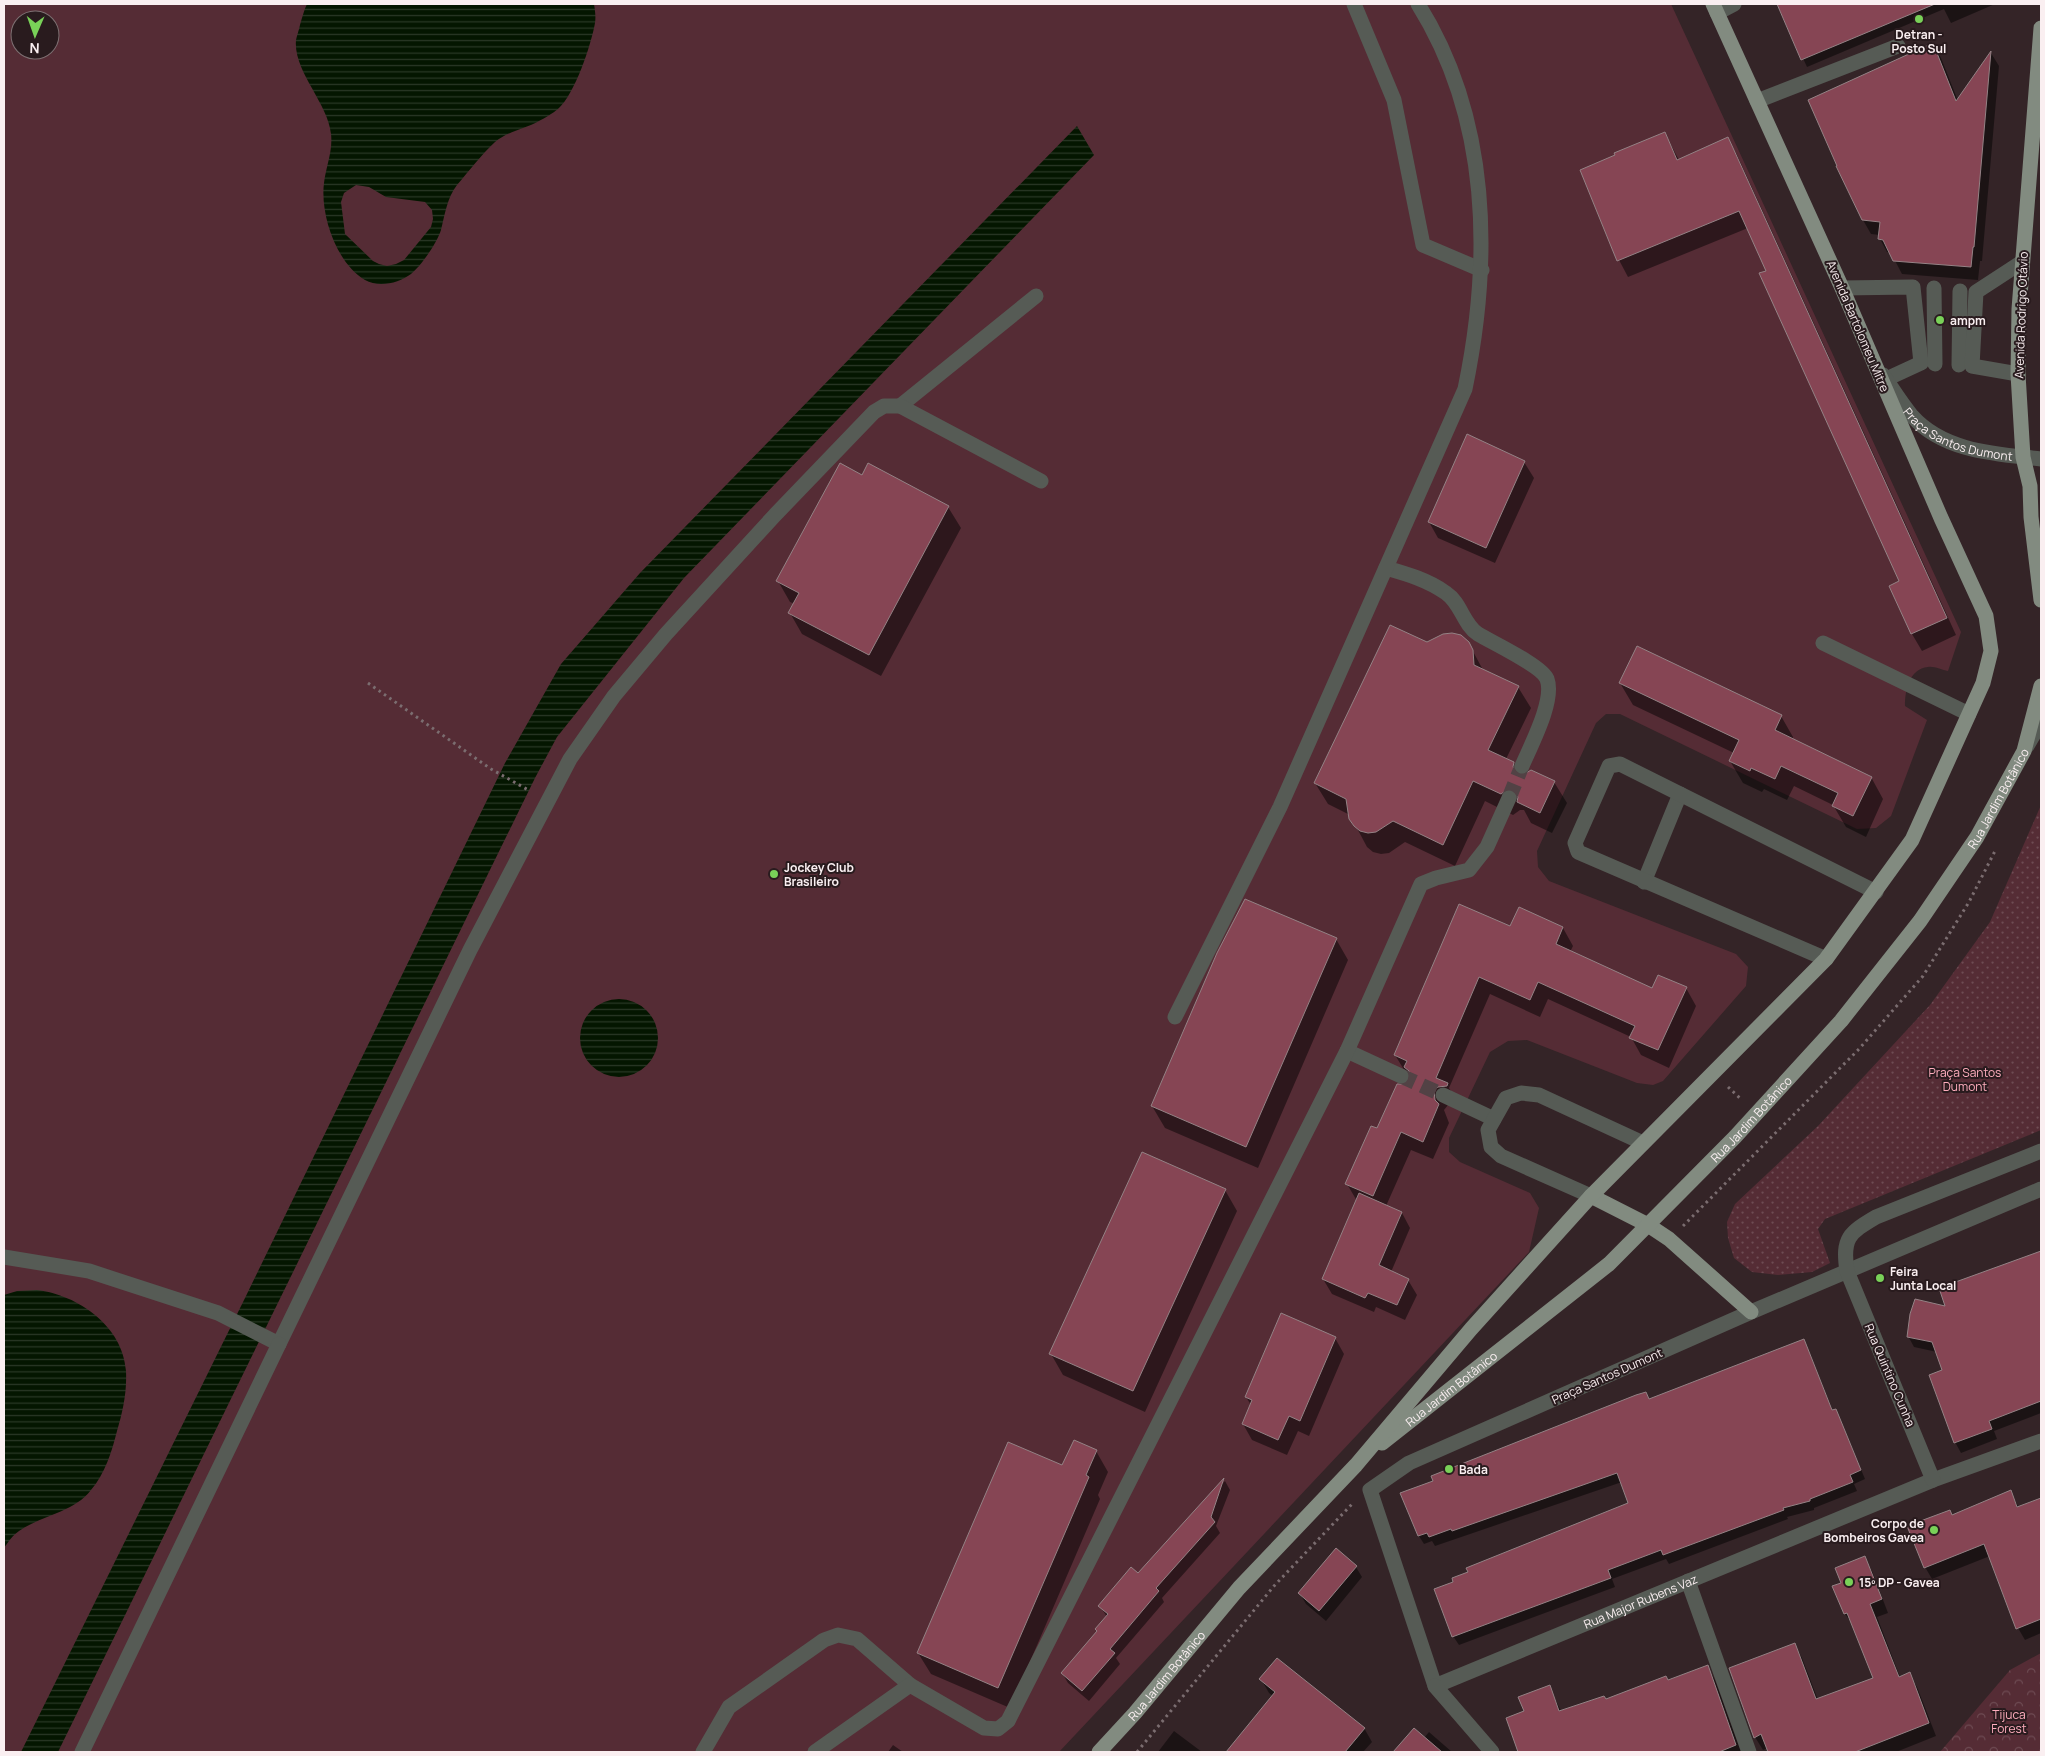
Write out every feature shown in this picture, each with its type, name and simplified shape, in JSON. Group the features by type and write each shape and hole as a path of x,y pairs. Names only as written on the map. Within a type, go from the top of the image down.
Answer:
{"main road":[{"name":"Avenida Bartolomeu Mitre","path":"1715,8 1842,288 1941,518 1986,616 1991,651"},
{"name":"Avenida Rodrigo Otávio","path":"2041,28 2022,262 2018,374 2023,457 2030,486 2031,517 2041,600"},
{"name":"Rua Jardim Botânico","path":"1099,1752 1135,1713 1239,1588 1356,1464 1470,1329 1591,1196 1826,959 1912,840 1983,682 1991,651"},
{"name":"Rua Jardim Botânico","path":"1356,1464 1609,1264 1756,1114 1841,1021 1920,922 1977,836 2024,751 2041,686"},
{"path":"1591,1196 1648,1225 1680,1249 1751,1312"}],"street":[{"path":"1354,4 1394,100 1423,245 1482,270"},
{"path":"1175,1017 1280,807 1465,388 1474,347 1482,270 1480,189 1464,107 1432,26 1418,4"},
{"path":"1715,8 1734,4"},
{"path":"1757,101 1898,46"},
{"path":"1842,288 1914,287 1976,292 2022,262"},
{"path":"1914,287 1928,363"},
{"path":"1928,363 1934,288"},
{"path":"1960,291 1965,365"},
{"path":"1965,365 1976,292"},
{"path":"900,406 1036,296"},
{"path":"1883,380 1928,363 1965,365 2018,374"},
{"name":"Praça Santos Dumont","path":"1883,380 1913,416 1940,437 1970,450 2041,459"},
{"path":"82,1752 274,1342 470,950 570,759 620,689 666,634 775,515 874,412 884,406 900,406 1041,480"},
{"path":"1386,568 1421,579 1446,593 1455,601 1468,624 1476,633 1533,664 1547,679 1550,697 1522,766"},
{"path":"1822,643 1969,714"},
{"path":"2024,751 2041,722"},
{"path":"1826,959 1578,852 1575,843 1609,766 1620,764 1876,892"},
{"path":"1644,882 1680,794"},
{"path":"703,1752 729,1707 824,1640 838,1636 857,1640 910,1685 984,1728 998,1729 1008,1721 1347,1051 1421,884 1436,878 1469,870 1487,846 1509,798"},
{"path":"1347,1051 1400,1076"},
{"path":"1591,1196 1501,1156 1491,1147 1488,1130 1506,1098 1521,1093 1539,1095 1643,1143"},
{"path":"1443,1096 1494,1119"},
{"path":"1846,1271 1844,1252 1847,1240 1861,1226 1876,1217 2041,1151"},
{"name":"Praça Santos Dumont","path":"1435,1686 1370,1491 1372,1488 1409,1463 1751,1312 2041,1189"},
{"path":"4,1257 89,1271 218,1313 274,1342"},
{"name":"Rua Quintino Cunha","path":"1846,1271 1933,1480"},
{"name":"Rua Major Rubens Vaz","path":"1435,1686 1933,1480 2041,1441"},
{"path":"1688,1581 1750,1752"},
{"path":"815,1752 910,1685"},
{"path":"1435,1686 1492,1752"}],"path":[{"path":"368,683 491,769 533,792"},
{"path":"1714,1072 1756,1114"}],"green space":[{"name":"Jockey Club Brasileiro","path":"4,4 1671,4 1961,632 1948,671 1928,667 1916,672 1909,681 1905,706 1927,720 1891,816 1876,828 1857,829 1620,714 1606,714 1596,723 1537,851 1538,867 1549,881 1736,954 1748,967 1746,986 1663,1081 1653,1085 1637,1083 1527,1040 1508,1041 1490,1052 1449,1138 1449,1152 1460,1162 1530,1193 1539,1208 1529,1252 1059,1752 4,1752"},
{"name":"Praça Santos Dumont","path":"2041,805 2041,1130 1825,1219 1818,1229 1830,1263 1812,1272 1778,1275 1752,1272 1734,1258 1728,1238 1727,1222 1735,1204 1818,1126 1930,1005 1990,922"},
{"name":"Tijuca Forest","path":"2041,1653 2041,1752 1940,1752 2010,1670"}],"shaded area":[{"path":"307,4 594,4 595,23 590,44 576,81 564,102 558,109 546,117 534,124 505,135 490,147 457,185 451,195 439,235 424,260 411,274 395,282 376,284 365,280 346,262 332,237 323,195 331,146 329,122 305,75 297,52 296,40","holes":["356,185 369,187 386,197 425,202 432,210 433,219 431,227 404,260 396,264 387,266 373,261 345,234 341,202 344,193"]},
{"path":"1077,126 1094,155 684,578 557,737 535,778 58,1752 21,1752 245,1298 505,763 561,664 640,573"},
{"path":"611,999 627,999 641,1005 652,1016 658,1030 658,1046 652,1060 641,1071 627,1077 611,1077 597,1071 586,1060 580,1046 580,1030 586,1016 597,1005"},
{"path":"37,1290 68,1298 96,1315 107,1327 117,1340 123,1355 126,1371 125,1394 110,1454 96,1484 84,1498 75,1504 19,1531 4,1548 4,1295 17,1291"}],"building":[{"path":"1777,4 1935,4 1801,60"},
{"path":"1933,43 1956,101 1991,51 1971,267 1893,261 1883,240 1878,239 1880,222 1862,220 1836,166 1808,100"},
{"path":"1665,132 1677,160 1728,137 1947,618 1911,634 1889,586 1899,581 1759,273 1766,271 1739,211 1617,261 1580,170 1615,155 1614,153"},
{"path":"1467,434 1525,461 1486,548 1428,522"},
{"path":"840,463 862,475 868,463 949,506 869,655 788,613 799,593 776,581"},
{"path":"1390,625 1427,642 1443,634 1461,635 1469,642 1473,650 1474,665 1519,686 1488,750 1514,762 1513,767 1518,774 1523,775 1531,770 1555,781 1540,813 1517,802 1518,797 1513,790 1508,789 1501,794 1473,781 1443,845 1393,821 1376,832 1360,831 1349,819 1346,799 1314,783"},
{"path":"1637,646 1782,715 1775,730 1872,777 1853,816 1832,806 1838,793 1781,766 1775,779 1751,768 1750,771 1729,761 1739,740 1619,683"},
{"path":"1245,899 1337,938 1246,1147 1151,1106 1217,953"},
{"path":"1459,904 1510,926 1519,907 1563,927 1556,944 1652,988 1658,975 1687,987 1658,1050 1629,1038 1635,1026 1538,982 1530,1000 1479,977 1436,1078 1448,1083 1447,1086 1438,1087 1434,1091 1435,1100 1439,1104 1423,1142 1401,1132 1373,1196 1345,1184 1371,1126 1377,1128 1397,1084 1406,1084 1410,1079 1409,1071 1404,1067 1407,1061 1394,1055"},
{"path":"1142,1152 1226,1189 1133,1391 1049,1354"},
{"path":"1359,1193 1402,1212 1379,1265 1409,1279 1397,1305 1368,1293 1365,1298 1322,1279"},
{"path":"2041,1251 2041,1401 1989,1421 1992,1429 1954,1443 1929,1375 1942,1370 1932,1342 1907,1337 1910,1314 1915,1299 1945,1306 1939,1288"},
{"path":"1281,1313 1336,1337 1300,1421 1289,1416 1278,1440 1242,1424 1252,1400 1245,1397"},
{"path":"1804,1339 1832,1410 1836,1409 1861,1470 1850,1475 1853,1482 1810,1499 1810,1501 1783,1508 1784,1510 1663,1555 1661,1550 1608,1570 1611,1578 1452,1637 1434,1589 1453,1582 1452,1578 1468,1572 1466,1568 1628,1503 1617,1473 1452,1531 1451,1529 1429,1537 1427,1533 1418,1536 1400,1493 1433,1481 1431,1476 1636,1395 1646,1392 1649,1399"},
{"path":"1074,1440 1097,1450 1086,1475 1089,1477 998,1688 917,1653 1008,1442 1062,1465"},
{"path":"1224,1478 1211,1517 1215,1522 1156,1588 1159,1591 1110,1649 1115,1653 1082,1691 1061,1673 1097,1631 1095,1629 1108,1614 1098,1606 1131,1567 1138,1573"},
{"path":"2011,1490 2017,1507 2041,1498 2041,1619 2016,1629 1984,1544 1924,1568 1907,1526 1950,1510 1952,1515"},
{"path":"1336,1548 1357,1566 1319,1611 1298,1593"},
{"path":"1865,1556 1882,1599 1870,1604 1899,1677 1910,1672 1929,1723 1855,1752 1768,1752 1761,1734 1754,1738 1729,1668 1795,1643 1816,1699 1873,1678 1847,1613 1844,1614 1832,1586 1841,1583 1835,1568"},
{"path":"1277,1658 1365,1728 1345,1752 1226,1752 1275,1692 1259,1679"},
{"path":"1708,1665 1736,1745 1719,1752 1518,1752 1506,1718 1524,1711 1518,1697 1550,1685 1559,1711 1604,1696 1606,1699 1666,1676 1668,1680"},
{"path":"1414,1728 1442,1752 1393,1752"}],"tunnel":[{"path":"1509,798 1522,766"},
{"path":"1401,1076 1443,1095"}],"place":[{"name":"Detran - Posto Sul","path":"1919,19"},
{"name":"ampm","path":"1940,320"},
{"name":"Jockey Club Brasileiro","path":"774,874"},
{"name":"Feira Junta Local","path":"1880,1278"},
{"name":"Bada","path":"1449,1469"},
{"name":"Corpo de Bombeiros Gavea","path":"1934,1530"},
{"name":"15º DP - Gavea","path":"1849,1582"}]}
